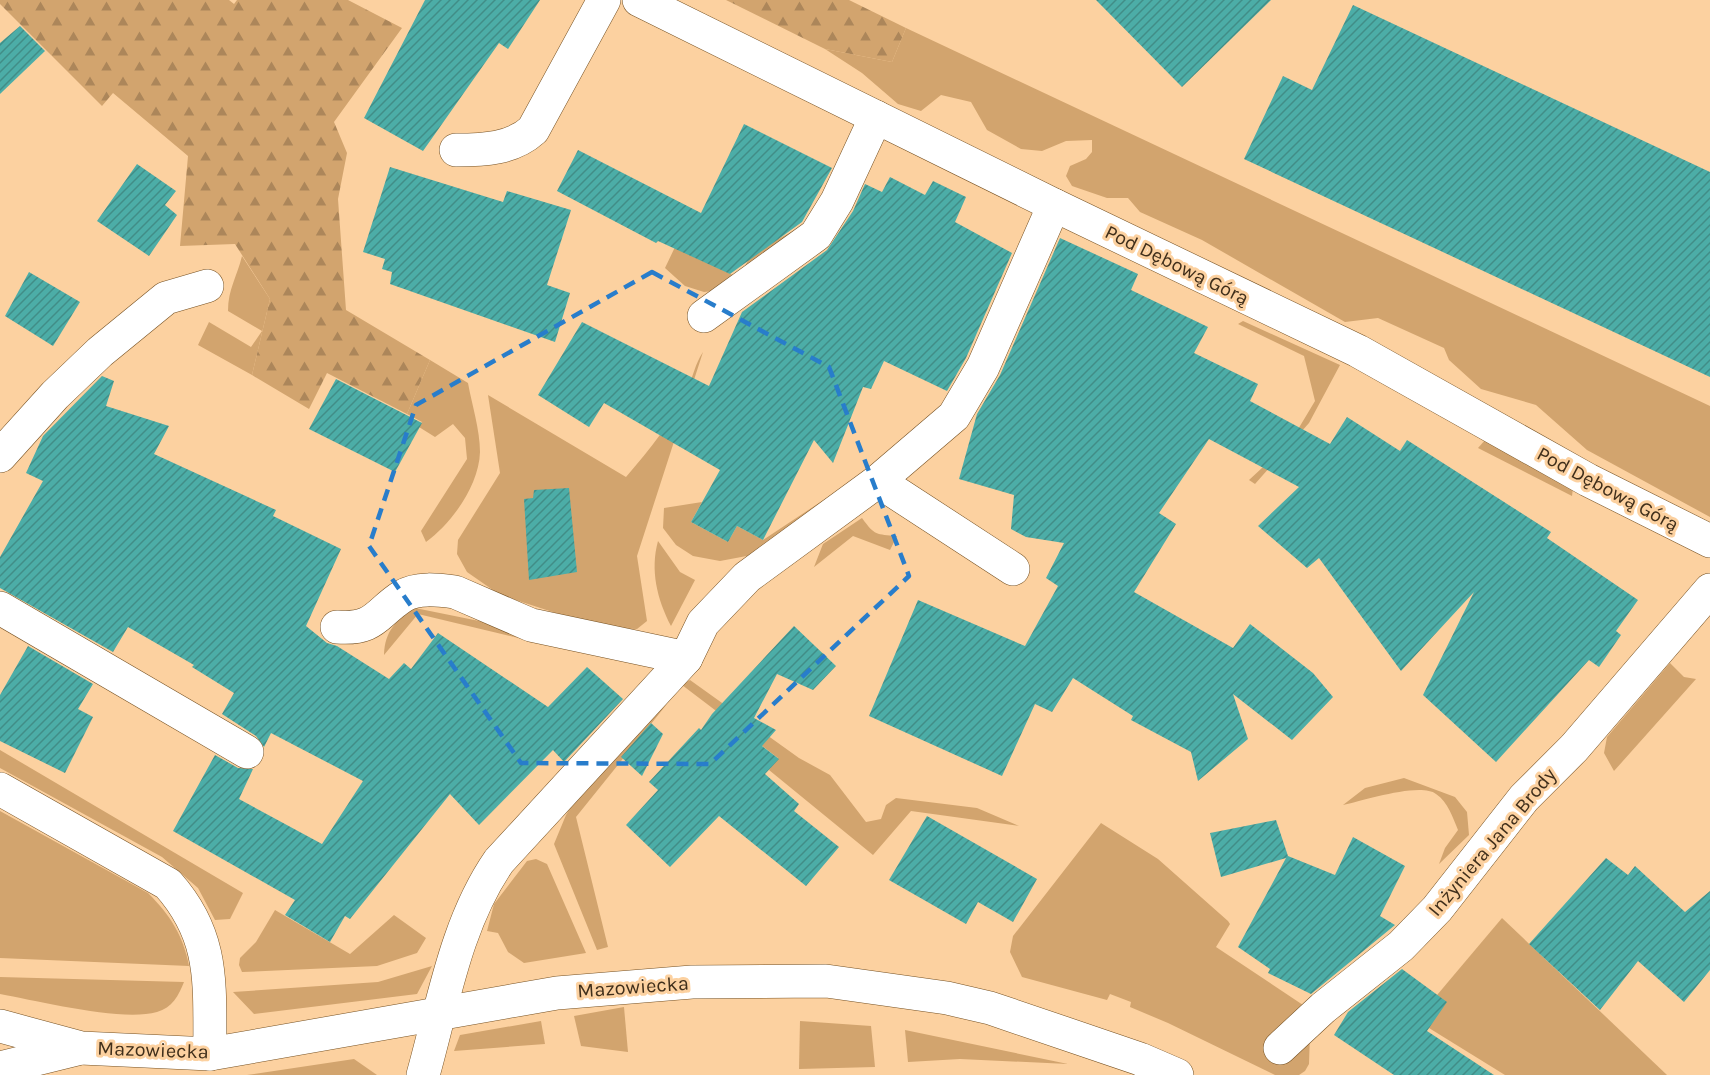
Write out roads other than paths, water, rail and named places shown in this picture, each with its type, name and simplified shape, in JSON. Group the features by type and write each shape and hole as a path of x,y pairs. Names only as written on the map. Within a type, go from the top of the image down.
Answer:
{"street":[{"path":"456,150 484,150 508,145 524,138 534,130 604,0"},
{"name":"Pod Dębową Górą","path":"639,0 1054,205 1359,351 1588,480 1710,541"},
{"path":"704,316 816,235 837,201 876,117"},
{"path":"423,1075 456,956 484,884 499,861 686,658 703,624 747,577 878,481 942,427 964,403 983,367 1054,205"},
{"path":"0,456 55,395 100,352 166,298 207,286"},
{"path":"878,481 1013,568"},
{"path":"337,627 352,628 368,623 382,616 405,595 417,591 441,590 455,592 531,625 686,658"},
{"name":"Inżyniera Jana Brody","path":"1280,1048 1323,1008 1401,946 1437,909 1524,798 1574,748 1710,590"},
{"path":"0,608 247,752"},
{"path":"0,789 168,884 183,901 202,940 208,967 210,1054"},
{"name":"Mazowiecka","path":"0,1026 81,1048 210,1054 557,993 692,982 826,981 947,998 990,1008 1140,1059 1177,1075"},
{"name":"Mazowiecka","path":"0,1068 81,1048"}]}
